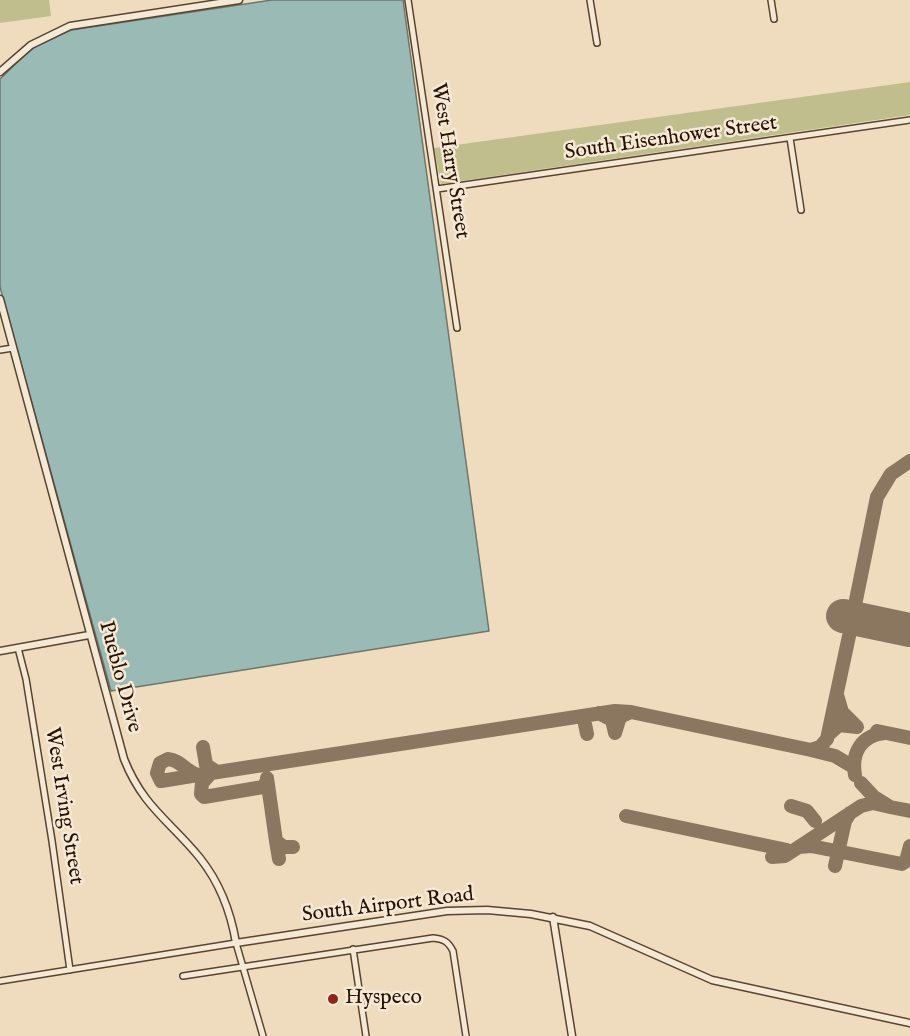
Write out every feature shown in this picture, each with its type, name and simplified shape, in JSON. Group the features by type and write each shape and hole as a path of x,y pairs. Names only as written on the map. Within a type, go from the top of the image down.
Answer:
{"street":[{"path":"0,72 6,64 31,45 70,26 239,0"},
{"name":"West Harry Street","path":"408,0 457,328"},
{"path":"590,0 597,43"},
{"path":"771,0 774,19"},
{"path":"0,58 6,64"},
{"name":"South Eisenhower Street","path":"437,189 910,120"},
{"path":"790,138 801,210"},
{"name":"Pueblo Drive","path":"0,299 124,759 135,784 151,807 199,857 216,881 226,905 263,1036"},
{"path":"0,350 13,348"},
{"path":"0,651 89,635"},
{"name":"West Irving Street","path":"18,648 26,679 70,970"},
{"name":"South Airport Road","path":"0,981 447,911 505,911 553,917 590,926 712,980 910,1023"},
{"path":"553,917 572,1036"},
{"path":"183,976 433,938 450,944 466,1036"},
{"path":"353,949 366,1036"}],"shaded area":[{"path":"0,0 49,0 51,16 0,23"},
{"path":"910,82 910,115 441,184 434,148"}],"water":[{"path":"272,0 403,0 489,631 111,691 0,287 0,79 32,48 71,30"}],"taxiway":[{"path":"856,600 877,497 891,474 910,461"},
{"path":"849,636 827,739 820,747 811,750 835,756 850,765"},
{"path":"828,735 839,725 857,727 842,712 837,695"},
{"path":"198,775 161,781 157,773 160,763 168,759 198,775 615,711 631,712 811,750"},
{"path":"599,713 612,720 615,733 620,717 631,712"},
{"path":"585,724 587,734"},
{"path":"877,731 910,738"},
{"path":"855,775 855,759 860,746 870,737 885,733"},
{"path":"203,747 206,765 217,772"},
{"path":"211,773 202,783 201,794 204,797 263,787 267,781"},
{"path":"267,778 276,841"},
{"path":"772,857 785,856 861,806 873,803 890,807 874,797 861,783"},
{"path":"791,806 807,811 815,821"},
{"path":"890,807 910,811"},
{"path":"835,866 845,821 850,813"},
{"path":"626,816 787,850"},
{"path":"279,859 276,841 284,847 293,847"},
{"path":"799,847 811,846 902,864 906,861 910,846"}],"runway":[{"path":"843,616 910,630"}],"place":[{"name":"Hyspeco","path":"333,999"}]}
